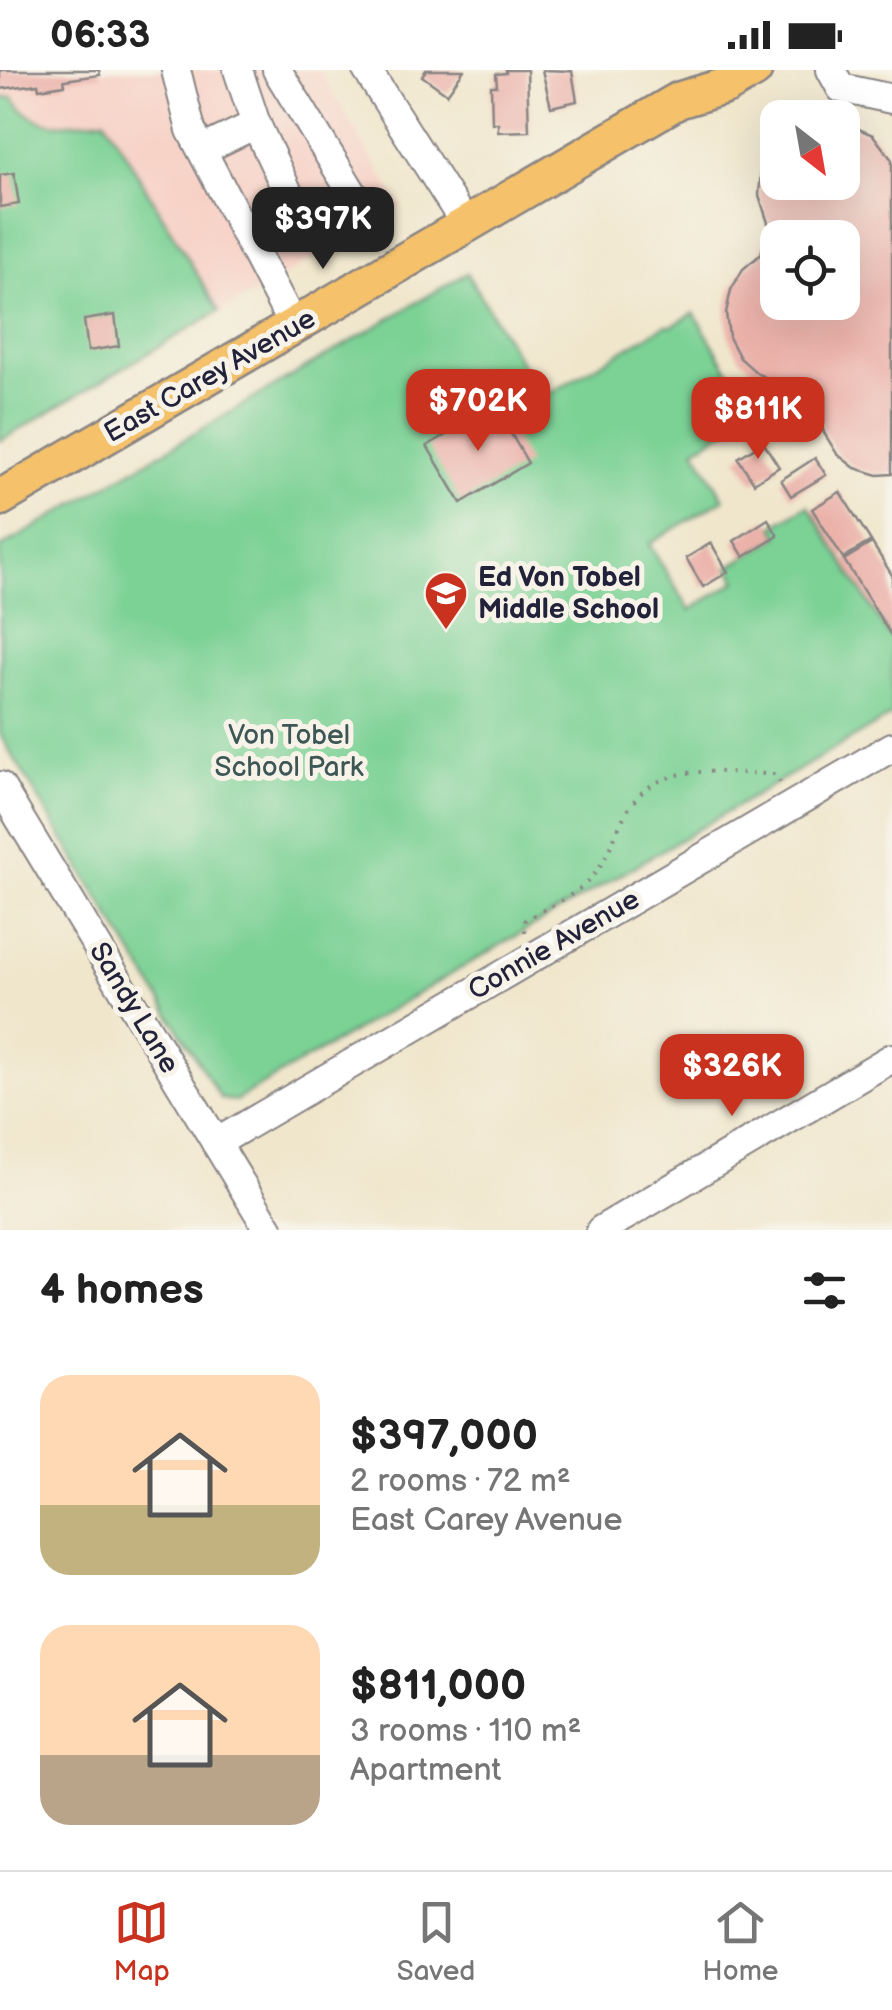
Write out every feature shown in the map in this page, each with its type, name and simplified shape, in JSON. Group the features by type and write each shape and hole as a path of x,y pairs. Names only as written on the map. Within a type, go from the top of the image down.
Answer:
{"main road":[{"name":"East Carey Avenue","path":"679,100 699,70"},
{"name":"East Carey Avenue","path":"0,498 679,100 726,86 754,70"}],"street":[{"path":"176,70 191,130 294,327"},
{"path":"238,70 256,124 303,226 353,194 277,70"},
{"path":"367,70 466,225"},
{"path":"831,70 842,88 884,91"},
{"path":"202,150 256,124"},
{"name":"Connie Avenue","path":"216,1143 892,748"},
{"name":"Sandy Lane","path":"0,786 269,1230"},
{"path":"602,1230 892,1058"}],"path":[{"path":"538,955 524,931 525,920 584,885 596,871 630,804 651,786 682,774 774,774 793,805"}],"shaded area":[{"path":"0,70 319,70 401,207 0,441"}],"green space":[{"path":"12,97 32,117 43,121 65,124 105,119 219,311 0,441 0,99"},
{"name":"Von Tobel School Park","path":"467,273 542,398 666,325 672,326 694,313 754,413 695,449 724,499 649,544 690,610 737,581 729,567 779,536 774,526 808,505 889,636 892,635 892,715 235,1101 221,1099 0,735 0,548"}],"building":[{"path":"0,70 99,70 100,75 64,80 65,85 39,89 38,84 0,89"},
{"path":"426,70 464,70 447,94 422,76"},
{"path":"527,70 529,131 498,132 498,123 492,123 491,86 497,86 496,74"},
{"path":"542,70 572,71 577,101 551,107"},
{"path":"860,130 873,135 892,160 892,474 878,475 855,468 837,454 824,433 818,410 820,392 813,385 779,384 758,374 740,358 729,337 726,313 731,290 743,269 760,255 760,320 860,320 860,220 767,220 761,200 860,200"},
{"path":"14,173 19,204 0,207 0,175"},
{"path":"115,315 119,346 88,351 84,320"},
{"path":"495,406 528,463 461,503 427,446"},
{"path":"763,442 779,467 754,483 738,458"},
{"path":"815,458 826,475 791,496 781,480"},
{"path":"840,492 871,541 843,558 812,509"},
{"path":"768,519 778,536 744,557 734,541"},
{"path":"711,543 728,572 703,587 686,558"},
{"path":"872,543 892,575 892,637 844,560"}],"place":[{"name":"Ed Von Tobel Middle School","path":"446,631"}]}
